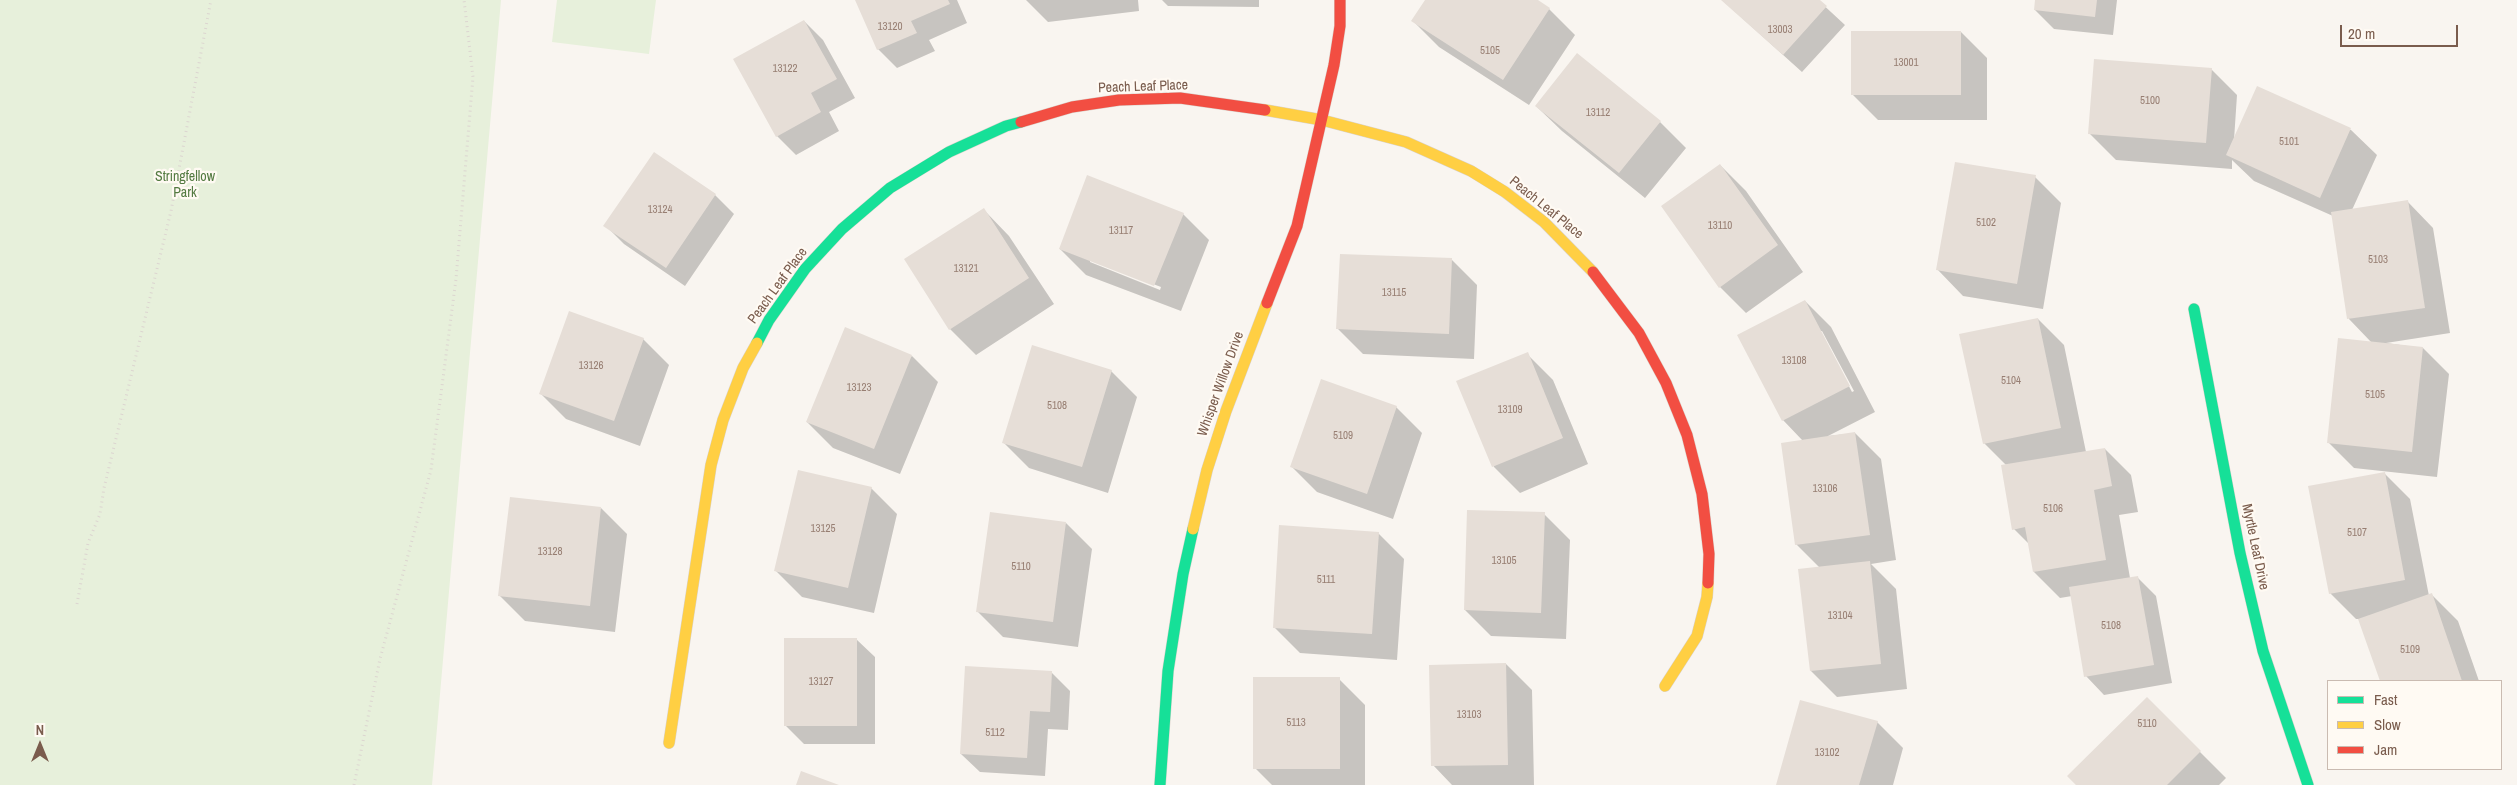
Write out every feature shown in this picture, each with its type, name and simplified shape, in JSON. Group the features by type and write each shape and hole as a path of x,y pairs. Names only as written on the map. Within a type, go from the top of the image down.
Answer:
{"street":[{"name":"Whisper Willow Drive","path":"1160,785 1168,672 1183,574 1207,470 1226,411 1297,226 1335,55 1340,0"},
{"name":"Peach Leaf Place","path":"669,742 712,465 723,420 743,368 769,320 805,269 842,229 890,188 949,152 1006,126 1072,107 1119,100 1180,98 1229,103 1322,120 1406,142 1471,172 1505,192 1544,222 1580,256 1611,293 1639,333 1666,383 1687,435 1702,494 1709,554 1707,597 1697,636 1665,686"},
{"name":"Myrtle Leaf Drive","path":"2194,309 2250,598 2263,651 2308,785"}],"path":[{"path":"77,604 88,543 100,514 106,478 171,211 211,0"},
{"path":"354,785 380,659 430,470 456,279 473,77 464,0"}],"green space":[{"name":"Stringfellow Park","path":"0,0 501,0 432,785 0,785"},
{"path":"557,0 656,0 649,54 552,42"}],"building":[{"path":"855,0 948,0 950,4 911,21 917,33 877,50"},
{"path":"1425,0 1538,0 1550,8 1503,80 1411,21"},
{"path":"1721,0 1820,0 1827,6 1783,55"},
{"path":"2035,0 2097,0 2095,17 2034,10"},
{"path":"804,20 837,79 811,93 821,112 776,137 733,59"},
{"path":"1851,31 1961,31 1961,95 1851,95"},
{"path":"1577,53 1661,121 1619,173 1535,106"},
{"path":"2094,59 2212,68 2206,143 2088,134"},
{"path":"2257,86 2351,128 2320,198 2226,155"},
{"path":"654,152 716,194 666,268 603,226"},
{"path":"1955,162 2036,175 2017,284 1936,270"},
{"path":"1720,164 1778,245 1719,288 1661,206"},
{"path":"1087,175 1184,213 1154,286 1059,249"},
{"path":"2408,200 2425,308 2347,319 2331,212"},
{"path":"984,208 1029,278 949,330 904,259"},
{"path":"1340,254 1452,258 1449,334 1336,329"},
{"path":"1805,300 1850,386 1782,421 1737,335"},
{"path":"569,311 644,338 614,421 539,394"},
{"path":"2038,318 2061,428 1983,444 1959,334"},
{"path":"845,327 912,355 874,449 806,422"},
{"path":"2338,338 2423,347 2412,452 2327,443"},
{"path":"1032,345 1112,370 1082,467 1002,443"},
{"path":"1528,352 1563,438 1492,467 1456,381"},
{"path":"1321,379 1397,406 1367,494 1290,467"},
{"path":"1855,432 1870,535 1795,545 1781,443"},
{"path":"2105,448 2112,486 2094,490 2106,560 2033,572 2025,527 2012,530 2001,465"},
{"path":"798,470 872,487 848,588 774,571"},
{"path":"2385,472 2405,580 2329,594 2308,486"},
{"path":"510,497 601,507 590,606 498,596"},
{"path":"1467,510 1545,512 1541,613 1464,610"},
{"path":"990,512 1066,522 1053,622 976,612"},
{"path":"1279,525 1379,532 1372,634 1273,628"},
{"path":"1870,561 1881,664 1810,671 1798,569"},
{"path":"2138,576 2154,665 2084,677 2069,587"},
{"path":"2432,593 2462,680 2380,680 2358,619"},
{"path":"784,638 857,638 857,726 784,726"},
{"path":"1506,663 1508,765 1431,766 1429,665"},
{"path":"965,666 1052,671 1050,712 1030,711 1027,758 960,754"},
{"path":"1253,677 1340,677 1340,769 1253,769"},
{"path":"2147,697 2201,751 2167,785 2076,785 2067,776"},
{"path":"1800,700 1878,721 1859,785 1776,785"},
{"path":"801,771 839,785 796,785"}],"traffic: fast":[{"path":"757,343 769,320 805,269 842,229 890,188 949,152 1006,126 1021,122"},
{"path":"2194,309 2240,553 2263,651 2308,785"},
{"path":"1160,785 1168,671 1183,574 1193,529"}],"traffic: slow":[{"path":"1265,110 1322,120 1406,142 1471,171 1505,192 1544,222 1593,272"},
{"path":"1193,529 1207,470 1226,411 1267,303"},
{"path":"669,743 711,465 723,420 743,368 757,343"},
{"path":"1665,686 1697,636 1707,597 1708,583"}],"traffic: jam":[{"path":"1267,303 1297,226 1334,65 1340,26 1340,0"},
{"path":"1021,122 1072,107 1119,100 1180,98 1265,110"},
{"path":"1593,272 1639,333 1666,383 1687,435 1702,494 1709,554 1708,583"}]}
